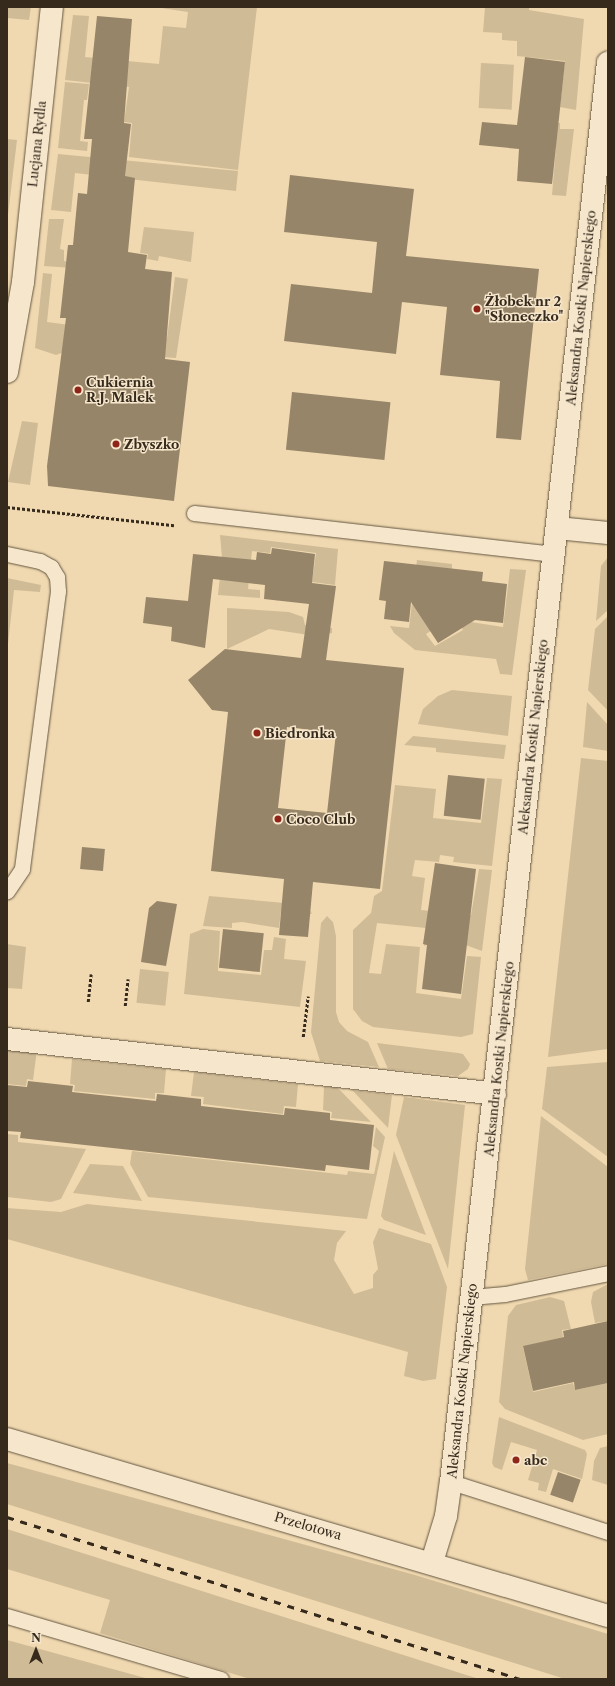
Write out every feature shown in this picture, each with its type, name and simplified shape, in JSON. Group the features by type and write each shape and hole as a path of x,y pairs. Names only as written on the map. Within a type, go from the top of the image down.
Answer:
{"street":[{"name":"Lucjana Rydla","path":"7,372 15,281 52,7"},
{"name":"Aleksandra Kostki Napierskiego","path":"432,1562 446,1516 451,1482 608,63"},
{"path":"557,528 608,533"},
{"path":"7,1039 495,1094"},
{"name":"Przelotowa","path":"7,1439 432,1562 608,1616"}],"lane":[{"path":"194,513 554,554"},
{"path":"7,554 40,561 51,567 57,577 58,591 22,869 7,891"},
{"path":"471,1297 504,1294 608,1273"},
{"path":"451,1482 608,1532"},
{"path":"7,1616 221,1679"}],"path":[{"path":"88,1002 91,974"},
{"path":"126,1006 128,979"},
{"path":"303,1037 308,996"}],"shaded area":[{"path":"7,7 31,7 29,20 7,18"},
{"path":"155,7 257,7 238,170 129,157 132,123 124,122 129,87 65,80 73,15 89,16 85,57 159,64 163,26 186,28 188,12"},
{"path":"485,7 529,7 529,10 584,19 576,110 560,107 565,61 517,56 517,41 502,40 502,33 483,32"},
{"path":"481,63 514,65 512,110 479,108"},
{"path":"65,82 89,84 87,100 84,100 80,141 88,142 87,151 58,148"},
{"path":"525,120 560,123 560,129 574,129 566,196 552,195 556,147 506,142 524,128"},
{"path":"7,139 17,140 7,223"},
{"path":"58,154 238,171 236,191 75,173 71,212 51,210"},
{"path":"49,219 64,219 60,249 64,250 64,261 117,271 44,266"},
{"path":"144,227 194,232 191,262 159,256 158,261 147,259 148,254 140,253"},
{"path":"43,273 52,274 47,322 167,338 175,277 188,279 176,358 67,351 56,355 35,348"},
{"path":"22,421 38,423 30,485 8,482"},
{"path":"220,535 338,549 335,585 312,582 316,553 271,547 270,553 252,551 248,589 260,590 260,598 218,595 222,558"},
{"path":"608,557 608,610 596,621 601,566"},
{"path":"417,560 452,564 451,618 426,634 435,646 463,630 458,620 503,627 510,569 526,570 512,675 500,674 496,659 415,650 394,633 390,626 409,628"},
{"path":"7,578 41,585 40,592 14,590 7,653"},
{"path":"227,608 289,612 303,617 305,625 332,628 332,633 316,636 269,629 227,649"},
{"path":"608,616 608,711 588,690 595,629"},
{"path":"452,690 512,696 508,736 418,724 423,709 438,696"},
{"path":"587,702 608,725 608,751 583,747"},
{"path":"413,736 506,745 504,759 436,752 436,748 404,745"},
{"path":"581,758 608,761 608,1049 548,1057"},
{"path":"487,778 502,779 492,866 453,862 454,857 440,855 439,862 415,860 412,876 425,878 421,910 471,915 479,869 492,870 482,951 460,943 435,940 424,946 426,928 377,923 369,973 381,974 386,944 420,947 416,993 461,999 467,956 481,957 473,1034 461,1037 373,1027 362,1021 353,1009 353,930 371,913 374,896 382,891 395,785 436,789 433,818 481,823"},
{"path":"209,896 307,905 312,914 281,911 279,928 242,922 232,923 232,928 203,926"},
{"path":"327,916 333,922 336,936 336,1012 339,1022 347,1031 368,1042 379,1067 320,1061 311,1032 321,923"},
{"path":"203,929 220,931 218,971 261,975 264,950 272,950 274,937 286,939 284,959 306,961 300,1007 184,994 190,934"},
{"path":"7,944 26,947 22,989 7,988"},
{"path":"140,969 169,972 165,1006 136,1003"},
{"path":"377,1043 463,1054 470,1064 468,1069 458,1076 388,1069"},
{"path":"14,1047 37,1050 33,1080 27,1079 26,1086 7,1084 7,1050"},
{"path":"72,1059 166,1069 164,1093 155,1093 155,1099 74,1091 75,1085 70,1084"},
{"path":"608,1062 608,1157 542,1109 547,1067"},
{"path":"194,1072 298,1084 296,1107 284,1106 283,1114 203,1104 204,1097 191,1096"},
{"path":"324,1087 337,1087 371,1122 331,1118 332,1112 323,1110"},
{"path":"352,1090 392,1095 388,1128"},
{"path":"404,1097 465,1105 448,1269 396,1135"},
{"path":"541,1116 608,1167 608,1264 528,1280 525,1269"},
{"path":"376,1127 385,1137 367,1219 148,1197 130,1164 132,1151 347,1175 348,1171 374,1174 379,1151 373,1146"},
{"path":"7,1134 18,1135 18,1142 86,1149 61,1199 51,1202 7,1197"},
{"path":"394,1151 426,1235 384,1220 381,1216"},
{"path":"90,1164 123,1166 142,1201 73,1193"},
{"path":"87,1204 346,1231 337,1243 334,1260 354,1294 373,1288 373,1275 378,1269 373,1242 379,1228 431,1244 447,1287 436,1379 423,1381 404,1376 408,1352 7,1239 7,1208 61,1212"},
{"path":"608,1284 608,1326 607,1321 595,1323 591,1302 593,1292"},
{"path":"550,1297 564,1301 571,1329 562,1330 563,1337 523,1347 533,1392 573,1383 575,1390 608,1383 608,1434 583,1440 505,1409 499,1402 508,1316 516,1305"},
{"path":"499,1417 585,1450 587,1454 582,1479 553,1469 546,1492 538,1490 539,1483 528,1480 537,1450 511,1442 502,1470 494,1467 492,1463"},
{"path":"608,1446 608,1485 592,1480 594,1461 600,1448"},
{"path":"7,1463 415,1575 608,1634 608,1679 565,1679 7,1504"},
{"path":"7,1529 479,1679 250,1679 100,1633 110,1600 7,1569"},
{"path":"7,1640 149,1679 7,1679"}],"building":[{"path":"97,16 132,19 124,123 131,124 125,176 135,178 128,252 147,255 145,269 172,272 165,359 190,362 174,501 48,486 47,466 66,318 60,318 68,245 73,245 78,193 87,194 92,139 84,139"},
{"path":"525,57 565,62 552,184 517,181 519,149 479,145 482,122 517,125"},
{"path":"290,175 414,189 406,256 539,269 521,440 496,438 500,381 440,375 447,307 402,302 396,354 284,341 291,284 372,293 377,242 284,232"},
{"path":"292,392 390,402 384,460 286,450"},
{"path":"272,548 315,554 312,583 336,586 326,660 404,668 380,889 313,882 308,937 279,935 284,879 211,871 228,712 212,710 188,680 225,649 301,658 309,604 264,599 265,585 213,579 205,648 171,641 172,627 143,623 146,597 188,601 193,554 256,560 257,552 271,554","holes":["287,727 336,733 327,813 278,808"]},
{"path":"384,561 483,572 482,581 507,584 503,623 475,620 438,643 411,602 409,622 384,619 386,601 379,600"},
{"path":"448,775 485,779 481,820 444,816"},
{"path":"82,847 105,849 103,871 80,869"},
{"path":"435,863 476,869 461,994 422,989 427,945 423,944"},
{"path":"157,901 177,904 166,966 141,962 149,908"},
{"path":"223,929 264,933 260,972 219,968"},
{"path":"28,1081 73,1086 72,1092 156,1101 157,1094 201,1099 201,1106 284,1115 285,1108 330,1113 330,1120 374,1125 369,1170 326,1165 325,1171 20,1138 21,1132 7,1131 7,1085 27,1087"},
{"path":"608,1321 608,1383 575,1390 574,1382 533,1391 523,1346 564,1337 563,1331"},
{"path":"558,1472 581,1480 573,1503 550,1495"}],"railway":[{"path":"7,1517 520,1679"}],"place":[{"name":"Żłobek nr 2 \"Słoneczko\"","path":"477,309"},
{"name":"Cukiernia R.J. Malek","path":"78,390"},
{"name":"Zbyszko","path":"116,444"},
{"name":"Biedronka","path":"257,733"},
{"name":"Coco Club","path":"278,819"},
{"name":"abc","path":"516,1460"}]}
